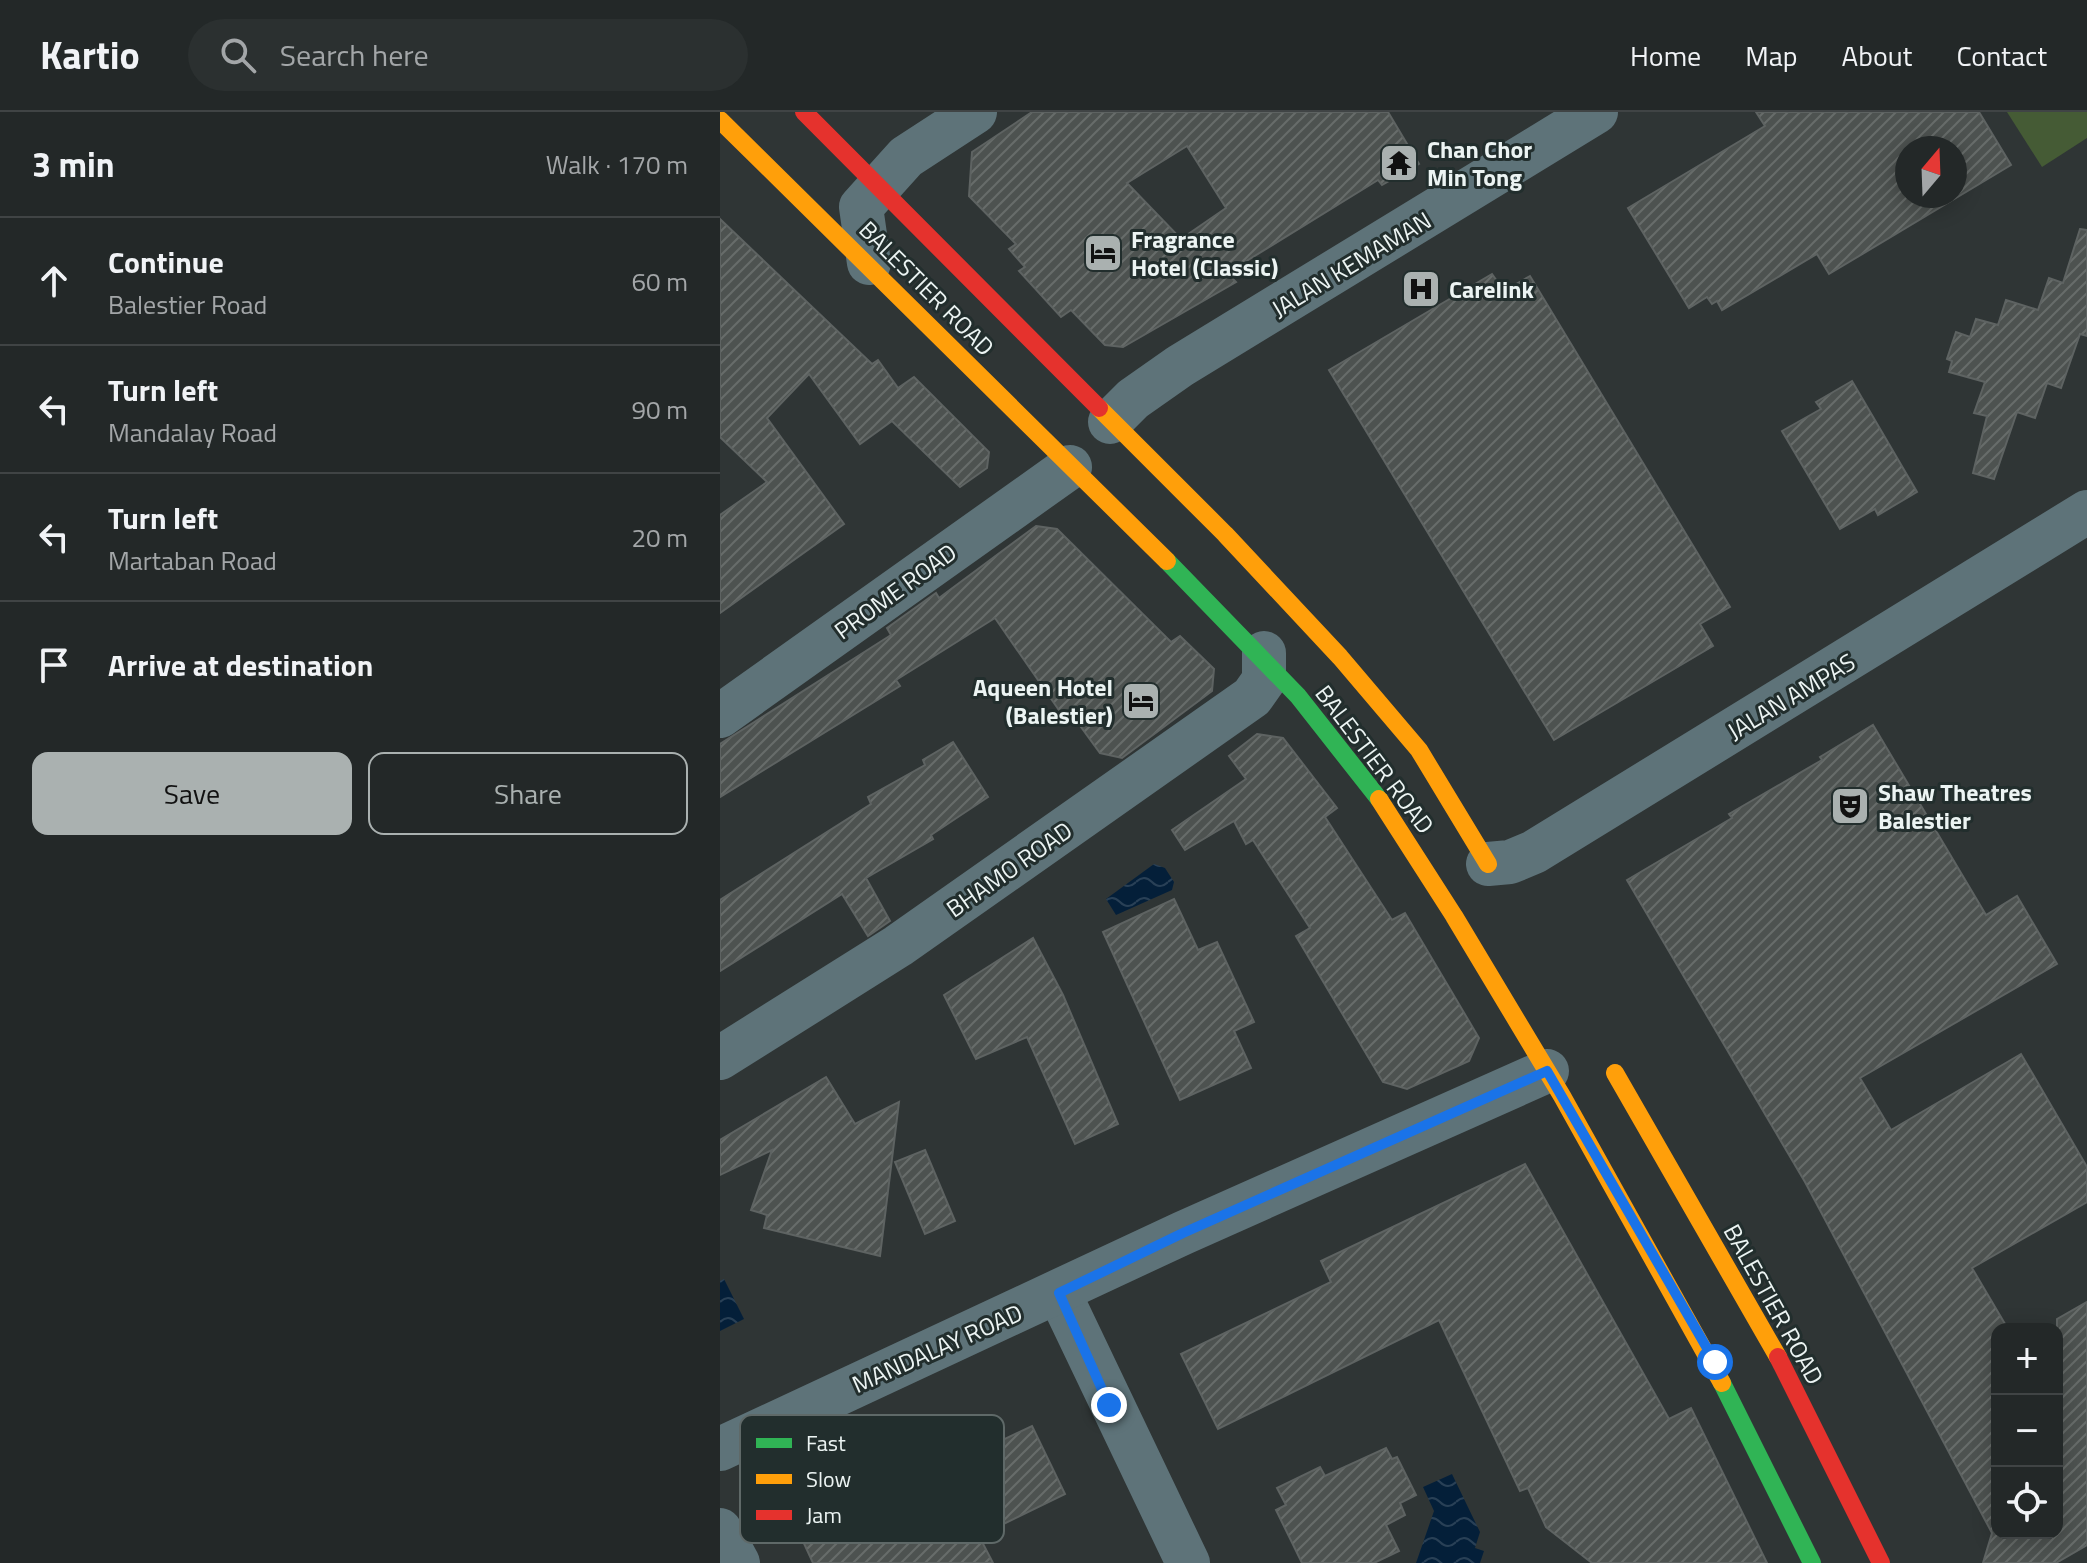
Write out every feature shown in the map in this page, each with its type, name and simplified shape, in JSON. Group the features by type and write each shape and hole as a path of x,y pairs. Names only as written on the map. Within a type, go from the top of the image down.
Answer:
{"main road":[{"name":"BALESTIER ROAD","path":"804,112 880,184 1110,422 1225,534 1350,668 1419,750 1488,864"},
{"name":"BALESTIER ROAD","path":"720,120 869,263 1070,467 1264,653 1331,735 1422,862 1547,1071 1715,1362 1812,1563"},
{"name":"BALESTIER ROAD","path":"1615,1073 1758,1317 1881,1563"}],"street":[{"path":"869,263 861,207 906,157 975,112"},
{"name":"JALAN KEMAMAN","path":"1110,422 1133,399 1180,366 1596,112"},
{"name":"PROME ROAD","path":"720,716 1070,467"},
{"name":"JALAN AMPAS","path":"1488,864 1510,862 1534,852 2087,512"},
{"name":"BHAMO ROAD","path":"720,1058 898,946 1252,697 1264,680 1264,653"},
{"name":"MANDALAY ROAD","path":"791,1415 1183,1233 1547,1071"},
{"path":"1059,1293 1188,1563"},
{"name":"MANDALAY ROAD","path":"720,1449 740,1439"},
{"path":"720,1530 738,1563"}],"green space":[{"path":"2007,112 2087,112 2087,138 2042,167"}],"water":[{"path":"1154,864 1165,868 1174,882 1172,890 1116,915 1106,899"},
{"path":"724,1279 744,1319 720,1331 720,1281"},
{"path":"1452,1474 1480,1532 1475,1548 1484,1551 1480,1563 1416,1563 1434,1511 1423,1487"}],"building":[{"path":"1032,112 1388,112 1419,164 1382,185 1378,180 1227,273 1236,282 1123,347 1105,345 1071,310 1061,317 1019,271 1025,267 1009,249 1016,244 969,196 972,152","holes":["1187,146 1226,208 1181,239 1127,183"]},
{"path":"1756,112 1979,112 2011,165 1967,191 1967,136 1895,136 1895,208 1939,208 1829,274 1817,254 1722,310 1717,301 1712,304 1707,297 1689,308 1628,208 1765,126"},
{"path":"720,219 872,364 878,360 898,388 914,377 989,452 987,468 960,487 892,421 860,444 809,374 767,418 844,524 720,613 720,515 767,482 720,437"},
{"path":"2080,229 2087,230 2087,336 2080,334 2061,388 2047,383 2035,418 2017,412 1994,479 1973,473 1987,416 1974,413 1985,382 1949,372 1952,361 1947,359 1956,332 1970,337 1976,319 1998,325 2006,300 2038,310 2049,278 2063,283"},
{"path":"1492,274 1504,291 1530,276 1730,607 1700,624 1713,646 1554,740 1329,370"},
{"path":"1852,381 1917,492 1878,515 1875,509 1840,529 1782,431 1821,409 1816,402"},
{"path":"1036,526 1057,529 1171,642 1180,636 1214,669 1212,691 1122,758 1100,753 1070,712 1063,716 995,618 896,680 900,686 720,797 720,744 891,635 887,628 936,593 939,598"},
{"path":"1873,725 1986,915 2017,896 2057,964 1860,1078 1891,1130 2021,1054 2087,1167 2087,1202 1972,1268 2004,1323 1991,1323 1991,1531 1805,1182 1627,880 1732,818 1729,814 1822,760 1820,757"},
{"path":"1257,734 1283,738 1337,808 1325,817 1392,920 1405,913 1479,1038 1469,1061 1407,1089 1383,1082 1296,936 1310,928 1253,840 1246,844 1234,821 1185,850 1172,830 1246,779 1229,756"},
{"path":"953,742 988,797 931,835 933,839 866,878 890,921 868,936 842,894 720,971 720,900 871,804 868,797 925,765 923,760"},
{"path":"1174,899 1198,950 1217,942 1254,1022 1234,1031 1251,1068 1180,1100 1103,932"},
{"path":"1033,938 1063,995 1118,1124 1075,1144 1027,1037 976,1059 944,995"},
{"path":"826,1077 855,1124 899,1102 880,1256 764,1228 767,1215 751,1210 772,1150 720,1175 720,1140"},
{"path":"925,1150 955,1221 925,1234 895,1162"},
{"path":"1525,1164 1669,1419 1691,1408 1767,1563 1592,1563 1546,1527 1528,1488 1520,1491 1439,1320 1218,1429 1181,1354 1331,1282 1321,1261"},
{"path":"2087,1302 2087,1545 2056,1563 1983,1563 1991,1536 1991,1539 2063,1539 2063,1323 2057,1323 2057,1319"},
{"path":"1032,1426 1065,1494 1004,1524 1004,1439"},
{"path":"1386,1448 1392,1459 1397,1457 1416,1495 1400,1503 1405,1515 1386,1525 1399,1551 1374,1563 1302,1563 1276,1510 1286,1505 1277,1488 1320,1467 1325,1476"},
{"path":"804,1543 983,1543 993,1563 813,1563"}],"traffic: fast":[{"path":"1167,561 1298,696 1379,799"},
{"path":"1722,1383 1812,1563"}],"traffic: slow":[{"path":"720,120 1167,561"},
{"path":"1099,408 1225,534 1340,657 1419,750 1488,864"},
{"path":"1379,799 1454,916 1562,1096 1722,1383"},
{"path":"1615,1073 1778,1357"}],"traffic: jam":[{"path":"804,112 1099,408"},
{"path":"1778,1357 1881,1563"}],"place":[{"name":"Chan Chor Min Tong","path":"1399,163"},
{"name":"Fragrance Hotel (Classic)","path":"1103,253"},
{"name":"Carelink","path":"1421,289"},
{"name":"Aqueen Hotel (Balestier)","path":"1141,701"},
{"name":"Shaw Theatres Balestier","path":"1850,806"}],"route":[{"path":"1109,1405 1059,1293 1183,1233 1547,1071 1715,1362"}]}
